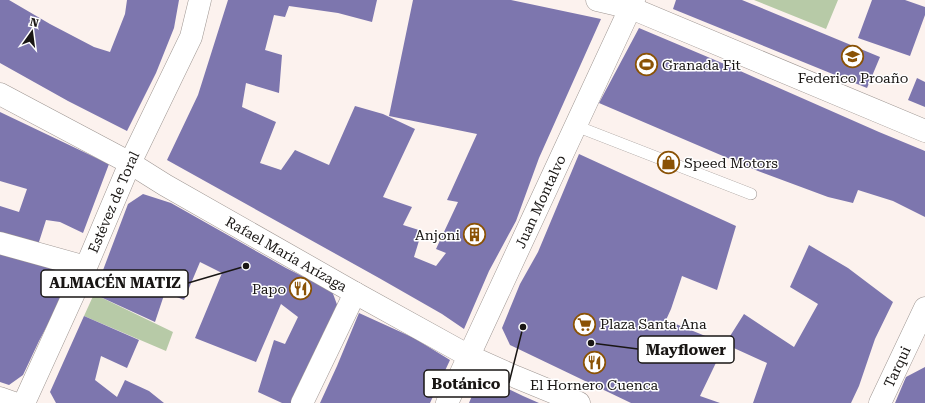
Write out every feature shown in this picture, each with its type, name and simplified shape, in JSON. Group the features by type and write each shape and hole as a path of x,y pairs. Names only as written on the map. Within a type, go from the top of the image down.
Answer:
{"street":[{"name":"Estévez de Toral","path":"24,403 86,267 130,163 191,37 200,0"},
{"path":"597,0 633,4 925,131"},
{"name":"Juan Montalvo","path":"447,403 633,4"},
{"name":"Rafael María Arízaga","path":"0,94 130,163 355,294 469,356 579,403"},
{"path":"0,243 86,267"},
{"path":"302,403 355,294"},
{"name":"Tarqui","path":"880,403 917,345 925,308"},
{"path":"0,398 14,403"}],"lane":[{"path":"576,126 751,194"}],"green space":[{"path":"754,0 838,0 826,29"},
{"path":"94,294 173,332 166,351 84,316"}],"building":[{"path":"0,0 9,0 94,47 110,52 125,14 127,0 179,0 174,28 156,73 127,131 68,101 0,63"},
{"path":"228,0 377,0 372,22 338,13 289,6 285,17 274,15 265,50 282,55 279,93 246,83 242,107 276,122 260,163 281,170 295,150 329,165 355,106 383,114 415,129 383,197 412,207 403,225 422,231 414,257 436,266 446,253 436,249 458,202 447,200 477,134 389,116 413,0 511,0 601,19 539,158 516,221 489,271 464,329 442,314 379,278 167,160 198,95"},
{"path":"676,0 742,0 880,57 867,88 673,9"},
{"path":"872,0 905,0 925,7 925,15 910,56 858,38"},
{"path":"639,28 925,151 925,217 893,201 858,190 853,203 828,197 758,171 599,103"},
{"path":"917,78 925,82 925,107 908,100"},
{"path":"0,112 109,164 83,233 60,222 46,220 38,245 0,233 0,206 19,212 27,189 0,181"},
{"path":"579,154 736,226 717,290 682,276 666,320 725,344 700,396 720,403 631,403 510,345 502,328 520,284 538,252"},
{"path":"143,194 171,203 286,268 332,291 339,310 292,403 282,403 258,392 274,340 285,344 298,317 281,304 256,362 195,338 222,273 200,262 184,300 165,292 155,322 94,294 128,204"},
{"path":"809,245 848,268 893,302 875,339 859,386 851,403 753,403 767,363 725,344 744,314 794,347 818,304 790,287"},
{"path":"0,249 70,271 55,311 23,375 9,385 0,382"},
{"path":"359,313 414,338 450,360 430,403 320,403"},
{"path":"84,316 139,340 127,368 101,356 95,380 117,397 125,380 149,391 164,403 56,403 50,392"},
{"path":"925,367 925,403 895,403 906,377"},
{"path":"492,381 539,403 469,403 474,391"}],"place":[{"name":"Federico Proaño","path":"853,56"},
{"name":"Granada Fit","path":"647,65"},
{"name":"Speed Motors","path":"668,163"},
{"name":"Anjoni","path":"475,235"},
{"name":"ALMACÉN MATIZ","path":"246,266"},
{"name":"Papo","path":"301,289"},
{"name":"Plaza Santa Ana","path":"584,324"},
{"name":"Botánico","path":"523,327"},
{"name":"Mayflower","path":"591,343"},
{"name":"El Hornero Cuenca","path":"594,363"}]}
